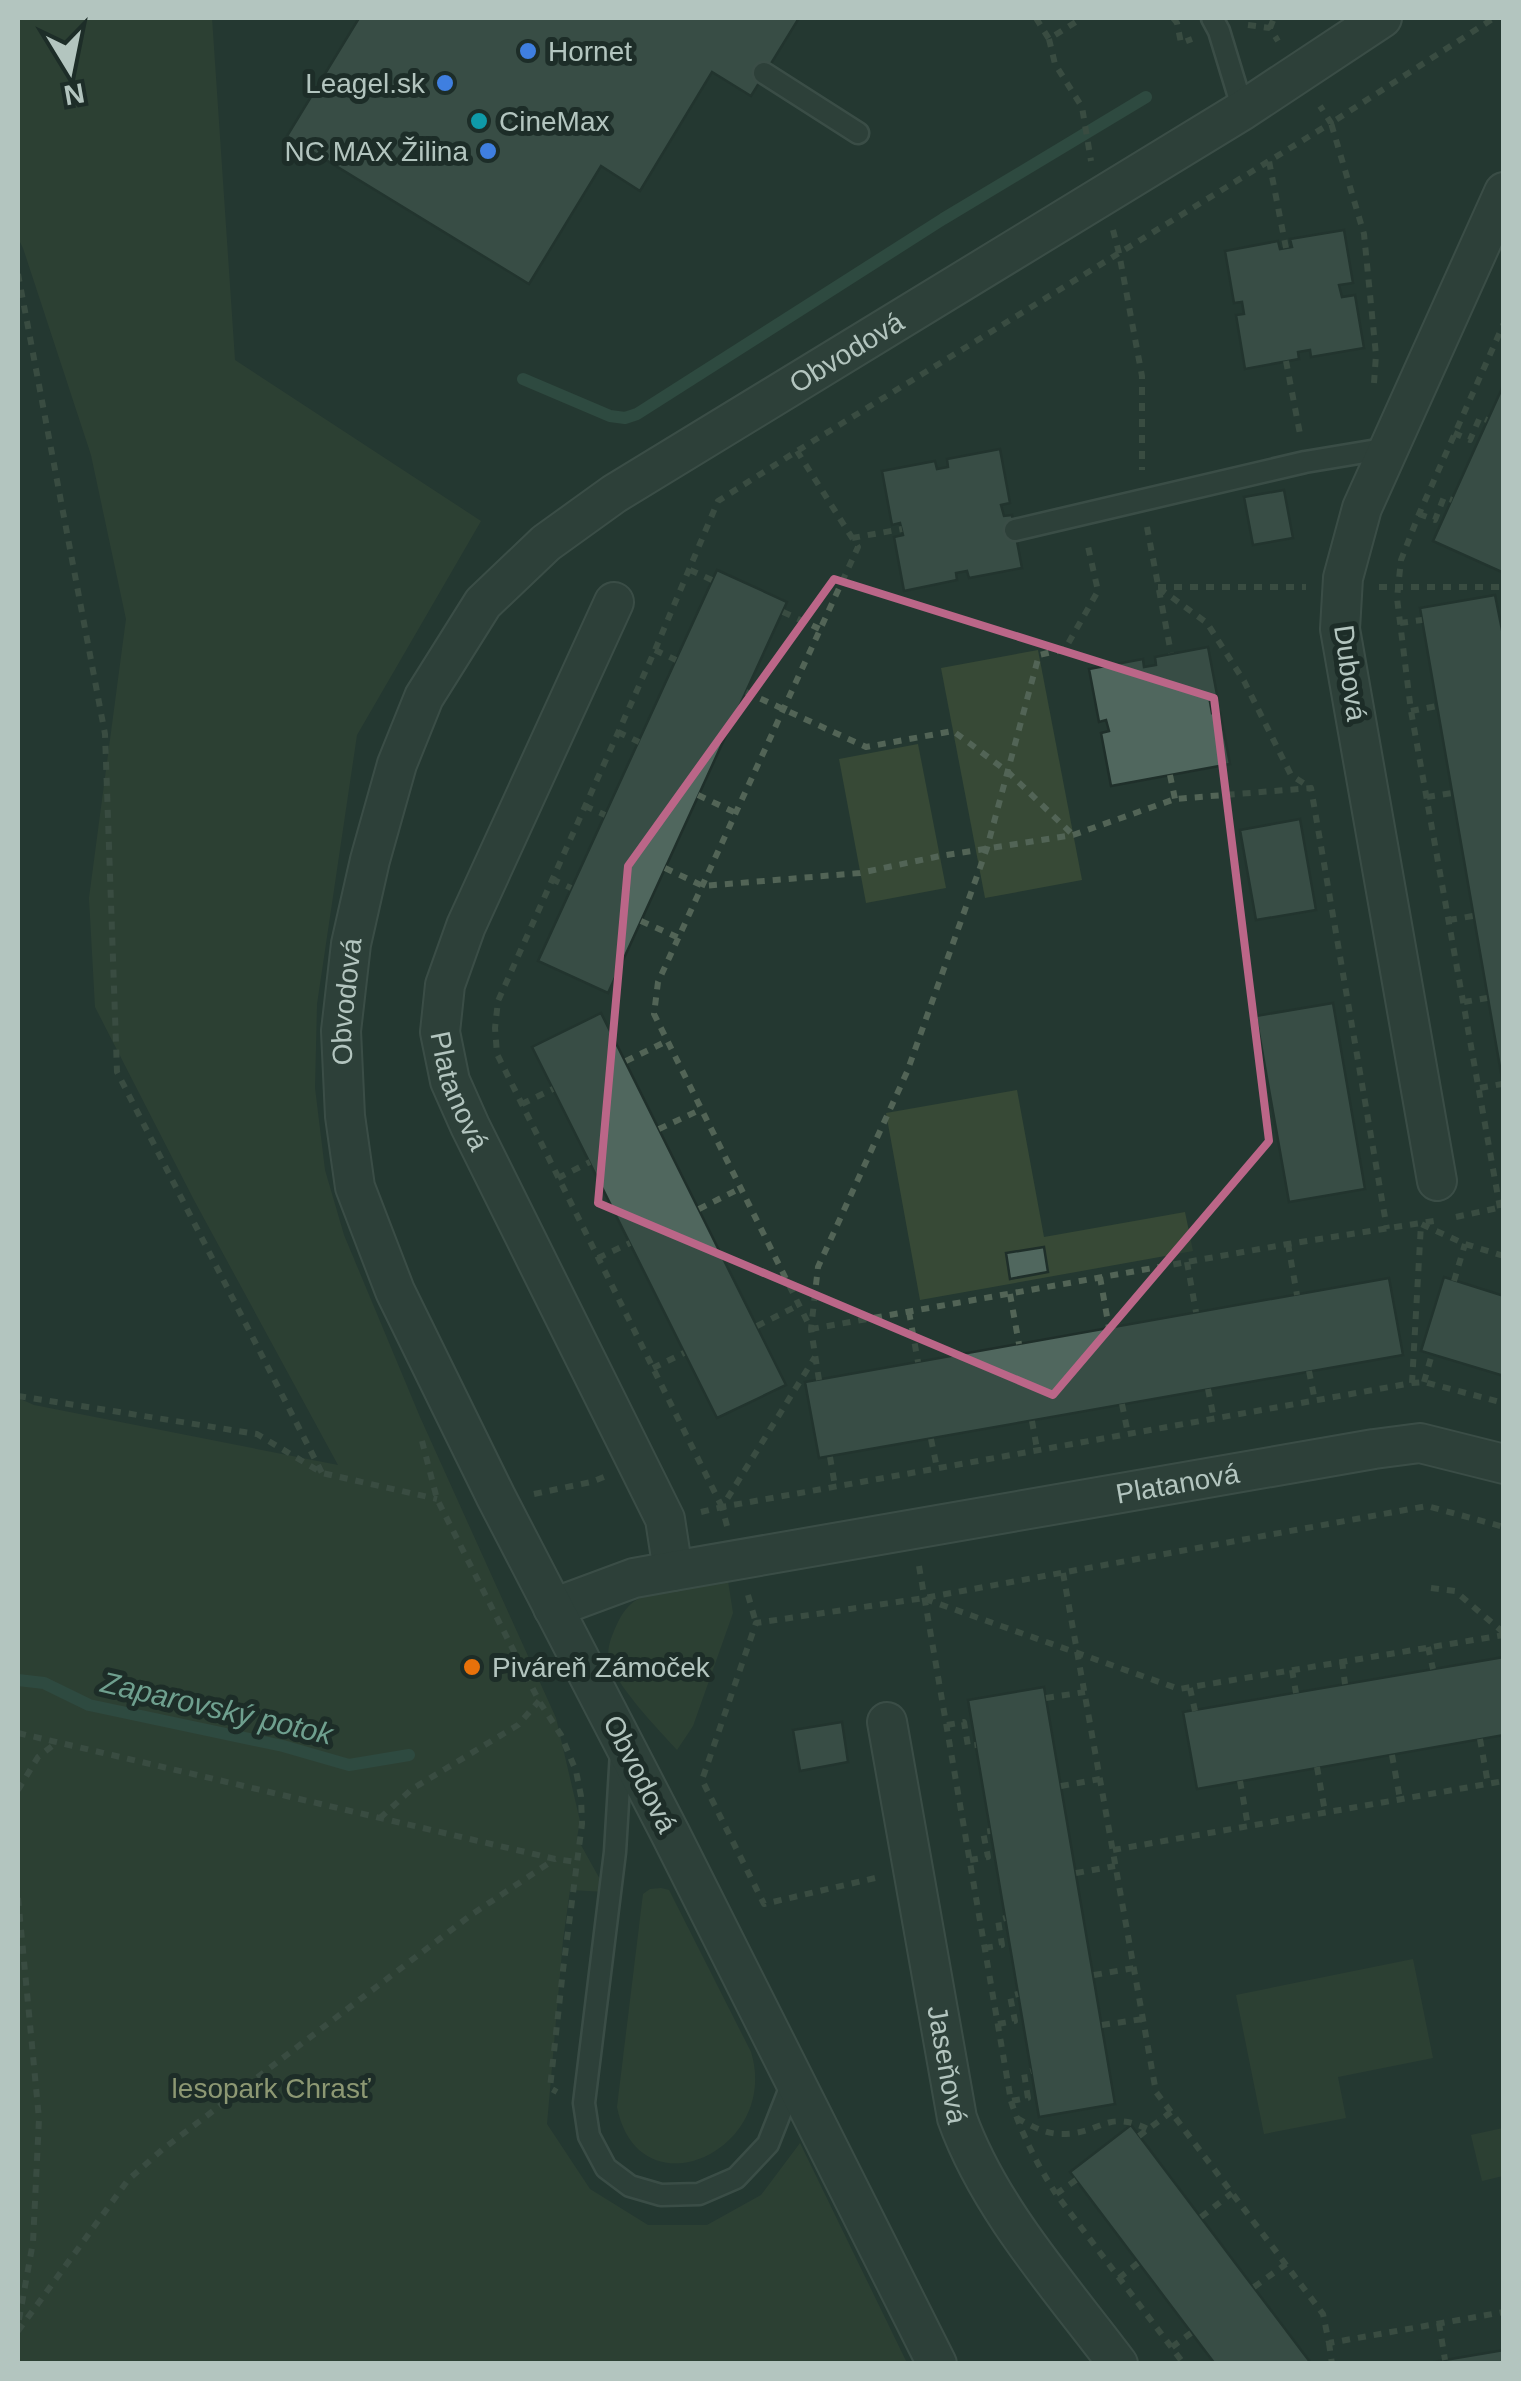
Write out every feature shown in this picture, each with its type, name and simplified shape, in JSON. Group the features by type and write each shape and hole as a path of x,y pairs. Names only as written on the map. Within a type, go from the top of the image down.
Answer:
{"street":[{"name":"Obvodová","path":"938,2364 552,1608 395,1291 355,1187 344,1116 341,1031 351,944 397,764 424,697 483,602 546,543 614,494 1243,110 1382,18"},
{"name":"Dubová","path":"1437,1181 1340,629 1343,578 1380,450 1504,192"},
{"name":"Platanová","path":"614,602 466,926 444,985 440,1032 450,1081 470,1126 665,1520 673,1570"},
{"name":"Platanová","path":"552,1608 634,1578 673,1570 1374,1449 1420,1443 1504,1464"},
{"name":"Jaseňová","path":"887,1722 956,2118 964,2140 1007,2216 1118,2364"}],"lane":[{"path":"1212,18 1243,110"},
{"path":"764,73 858,133"},
{"path":"1015,530 1305,462 1380,450"},
{"path":"622,1740 615,1852 584,2102 589,2136 606,2168 630,2186 661,2196 699,2194 736,2178 768,2144 794,2078"}],"path":[{"path":"1036,18 1049,39 1055,64 1082,107 1091,162 1120,252 1142,376 1142,501 1171,653"},
{"path":"1049,39 1082,18"},
{"path":"1270,28 1274,18"},
{"path":"1380,450 1376,355 1364,234 1331,123 1494,18"},
{"path":"913,1870 764,1904 702,1780 756,1623 722,1507 496,1054 498,1001 718,501 1269,161"},
{"path":"1281,223 1286,248"},
{"path":"18,274 104,734 117,1072 322,1473"},
{"path":"1453,1217 1502,1207 1411,710 1397,598 1402,560 1419,514 1504,323"},
{"path":"1286,362 1305,462"},
{"path":"1454,434 1470,440 1480,417 1487,420"},
{"path":"796,450 858,547 658,982 654,1014 811,1329"},
{"path":"1419,514 1435,520 1444,497 1452,500"},
{"path":"820,1380 811,1329 818,1266 907,1072 987,848 1039,655 1065,649 1098,591 1082,515"},
{"path":"852,538 902,530"},
{"path":"690,570 712,580"},
{"path":"1158,587 1208,624 1244,681 1291,775 1311,788 1387,1229"},
{"path":"783,612 820,629"},
{"path":"1400,623 1422,620"},
{"path":"655,650 676,660"},
{"path":"746,692 866,747 953,730 1008,772 1073,835"},
{"path":"1411,710 1437,706"},
{"path":"618,732 638,742"},
{"path":"1170,775 1175,799"},
{"path":"666,868 703,886 860,873 1073,835 1175,799 1311,788"},
{"path":"1427,797 1452,793"},
{"path":"698,796 736,813"},
{"path":"585,806 605,814"},
{"path":"552,879 571,888"},
{"path":"1449,920 1473,916"},
{"path":"641,921 679,938"},
{"path":"1464,1002 1487,998"},
{"path":"626,1061 667,1041"},
{"path":"1480,1088 1502,1084"},
{"path":"522,1104 553,1088"},
{"path":"660,1129 702,1109"},
{"path":"558,1178 590,1162"},
{"path":"699,1209 741,1188"},
{"path":"811,1329 1437,1220"},
{"path":"1421,1224 1504,1256"},
{"path":"1412,1383 1421,1224"},
{"path":"598,1258 630,1243"},
{"path":"1288,1244 1297,1295"},
{"path":"1454,1281 1465,1244"},
{"path":"1187,1262 1196,1312"},
{"path":"1100,1278 1110,1328"},
{"path":"1010,1294 1019,1344"},
{"path":"757,1326 799,1305"},
{"path":"910,1312 918,1362"},
{"path":"652,1368 684,1353"},
{"path":"1424,1382 1432,1354"},
{"path":"722,1507 815,1356"},
{"path":"1310,1371 1315,1401"},
{"path":"665,1520 1412,1383 1424,1382 1504,1403"},
{"path":"1208,1389 1214,1418"},
{"path":"18,1396 256,1434 322,1473 438,1499"},
{"path":"1122,1404 1128,1434"},
{"path":"1032,1421 1036,1450"},
{"path":"931,1438 936,1468"},
{"path":"422,1440 438,1499 539,1701 562,1735 576,1771 582,1824 550,2088 586,2112"},
{"path":"830,1456 835,1486"},
{"path":"523,1496 591,1482"},
{"path":"756,1623 924,1598 1428,1506 1504,1527"},
{"path":"913,1529 1011,2100 1038,2166 1056,2194 1184,2364"},
{"path":"1063,1573 1156,2092 1324,2314 1332,2364"},
{"path":"1431,1588 1455,1591 1504,1634"},
{"path":"924,1598 1179,1689 1504,1634"},
{"path":"1428,1647 1432,1669"},
{"path":"1342,1662 1345,1684"},
{"path":"1292,1670 1296,1693"},
{"path":"1190,1688 1194,1711"},
{"path":"1046,1698 1085,1692"},
{"path":"380,1818 412,1789 518,1725 539,1701"},
{"path":"947,1725 964,1722 968,1746 976,1744"},
{"path":"18,1733 576,1862"},
{"path":"1480,1739 1488,1784"},
{"path":"18,1790 38,1757 57,1743"},
{"path":"1392,1755 1400,1799"},
{"path":"1317,1767 1325,1812"},
{"path":"1061,1786 1100,1779"},
{"path":"1240,1781 1248,1826"},
{"path":"1112,1850 1504,1781"},
{"path":"970,1860 988,1857 983,1832 990,1830"},
{"path":"18,2328 128,2180 162,2149 472,1915 555,1859"},
{"path":"1076,1873 1116,1866"},
{"path":"18,1898 40,2119 34,2242 18,2328"},
{"path":"985,1948 1002,1945 998,1920 1005,1918"},
{"path":"1094,1976 1134,1968"},
{"path":"998,2024 1014,2021 1010,1996 1018,1994"},
{"path":"1102,2025 1143,2018"},
{"path":"1011,2100 1028,2098 1024,2073 1031,2072"},
{"path":"1140,2136 1171,2112"},
{"path":"1017,2118 1041,2130 1061,2134 1117,2120 1130,2120 1148,2129"},
{"path":"1056,2194 1076,2180"},
{"path":"1201,2217 1232,2193"},
{"path":"1119,2278 1138,2263"},
{"path":"1254,2287 1286,2264"},
{"path":"1329,2343 1504,2312"},
{"path":"1439,2323 1445,2360"},
{"path":"1172,2347 1192,2333"}],"highlighted area":[{"path":"834,579 1214,698 1269,1141 1053,1395 598,1203 628,866"}],"green space":[{"name":"lesopark Chrasť","path":"18,18 212,18 235,360 481,521 357,735 317,1004 315,1088 325,1170 344,1235 420,1417 556,1718 580,1821 577,1838 607,1892 570,1890 547,2124 590,2189 648,2225 707,2225 761,2195 800,2143 907,2363 18,2363 18,1398 34,1405 338,1465 194,1200 95,1007 89,898 126,619 91,455 18,238"},
{"path":"1038,650 1082,880 985,898 941,668"},
{"path":"918,744 946,888 866,903 839,759"},
{"path":"1017,1090 1044,1237 1185,1212 1193,1251 920,1300 886,1113"},
{"path":"728,1581 733,1613 693,1726 677,1750 620,1682 609,1660 610,1640 623,1613 641,1597"},
{"path":"661,1888 669,1890 751,2052 755,2087 746,2117 728,2141 704,2157 677,2163 651,2158 630,2140 617,2107 643,1894"},
{"path":"1413,1959 1433,2058 1338,2077 1346,2118 1264,2134 1236,1995"},
{"path":"1503,2128 1503,2176 1482,2181 1471,2135"}],"building":[{"name":"NC MAX Žilina","path":"359,18 799,18 751,96 712,72 640,191 601,166 529,284 287,136"},
{"path":"1344,230 1353,283 1339,285 1342,297 1355,295 1364,348 1311,357 1310,350 1298,352 1299,359 1245,369 1236,315 1244,314 1242,302 1234,303 1225,251 1278,241 1280,249 1292,247 1290,239"},
{"path":"1504,384 1504,573 1433,541"},
{"path":"1000,449 1010,503 1001,505 1004,516 1012,515 1022,568 969,578 967,571 956,573 957,580 904,591 894,537 903,535 900,523 892,525 882,471 935,461 937,469 948,467 947,459"},
{"path":"1284,490 1293,538 1253,545 1244,497"},
{"path":"717,570 787,602 608,993 538,961"},
{"path":"1495,595 1504,640 1504,1090 1420,608"},
{"path":"1208,647 1218,700 1210,702 1212,713 1220,712 1230,764 1111,786 1101,733 1109,731 1106,720 1099,722 1089,669 1143,659 1144,667 1156,665 1155,657"},
{"path":"1300,819 1316,910 1256,920 1240,830"},
{"path":"1333,1003 1365,1189 1289,1202 1256,1016"},
{"path":"601,1013 786,1385 717,1418 532,1047"},
{"path":"1044,1247 1048,1272 1010,1279 1006,1253"},
{"path":"1444,1277 1504,1296 1504,1376 1421,1351"},
{"path":"1389,1278 1403,1355 819,1458 805,1382"},
{"path":"1504,1657 1504,1735 1197,1789 1183,1712"},
{"path":"1044,1687 1115,2104 1039,2117 968,1700"},
{"path":"842,1722 848,1762 800,1771 793,1730"},
{"path":"1131,2125 1308,2364 1215,2364 1070,2172"},
{"path":"1504,2350 1504,2364 1425,2364 1445,2360"}],"waterway":[{"path":"523,379 610,416 625,418 637,414 943,219 1146,97"},
{"name":"Zaparovský potok","path":"18,1680 44,1683 89,1705 283,1746 349,1765 409,1755"}],"place":[{"name":"Hornet","path":"528,51"},
{"name":"Leagel.sk","path":"445,83"},
{"name":"CineMax","path":"479,121"},
{"name":"NC MAX Žilina","path":"488,151"},
{"name":"Piváreň Zámoček","path":"472,1667"}]}
